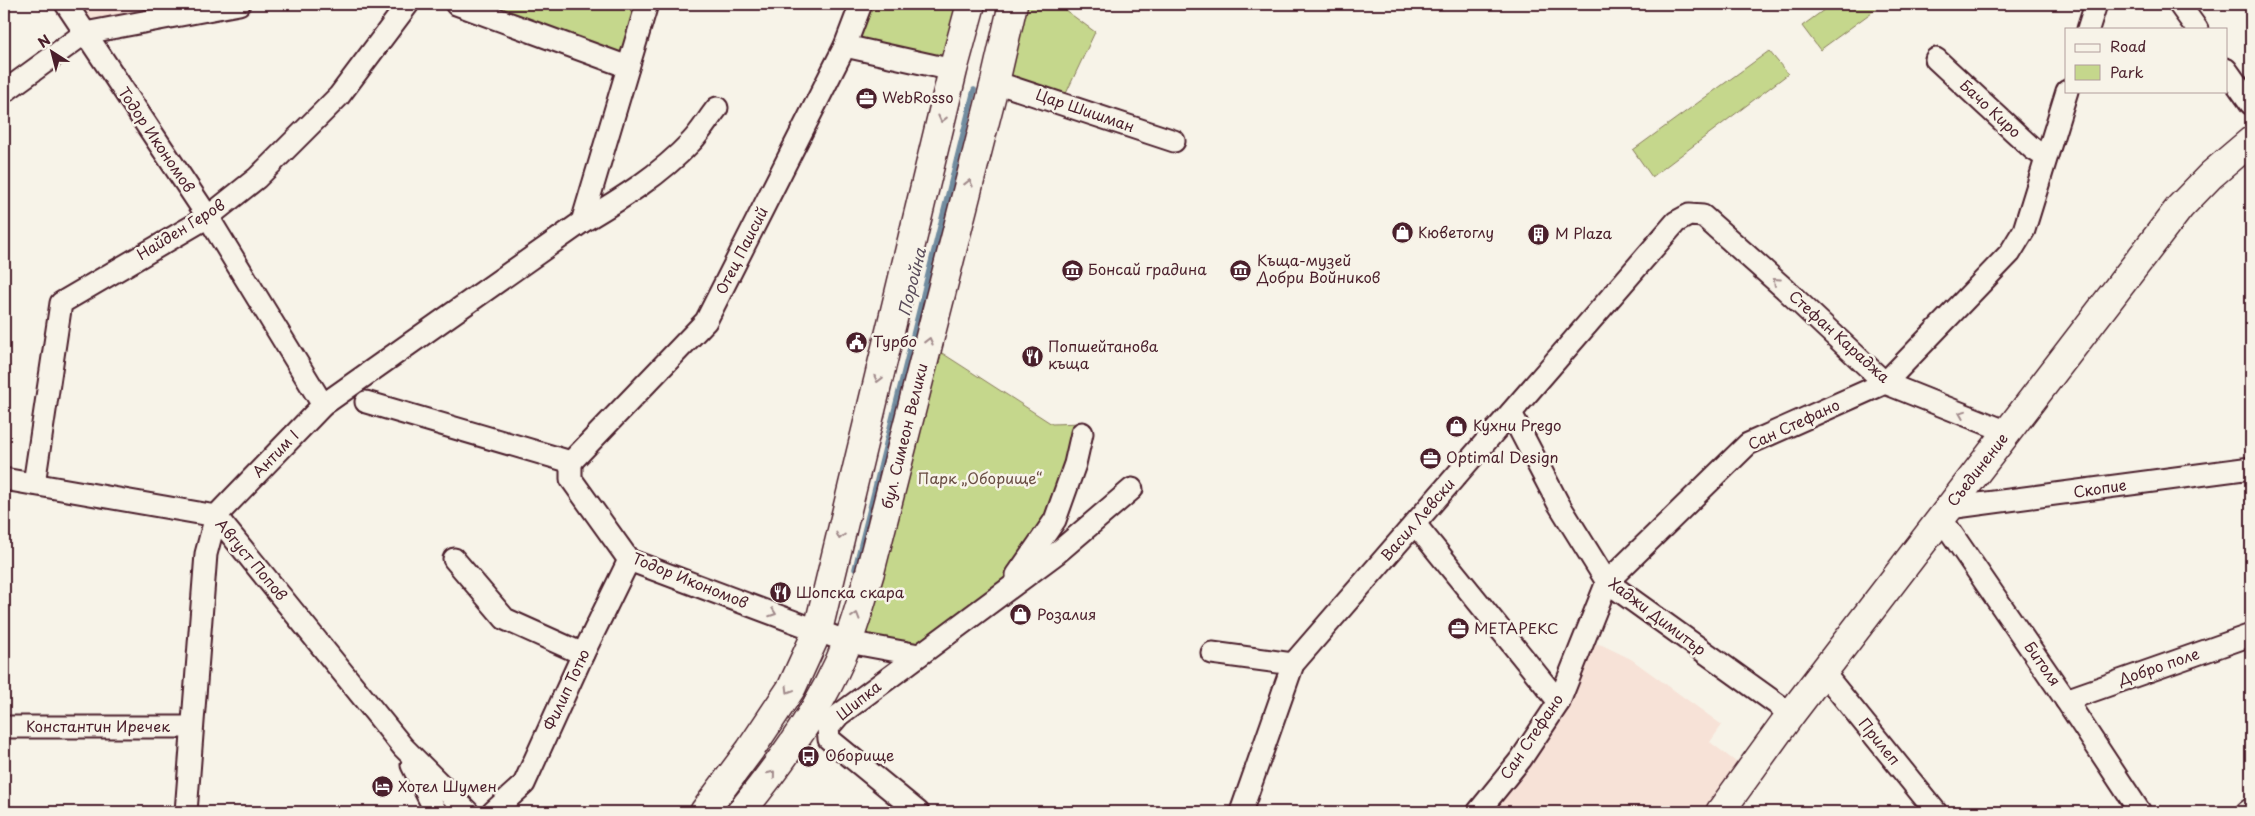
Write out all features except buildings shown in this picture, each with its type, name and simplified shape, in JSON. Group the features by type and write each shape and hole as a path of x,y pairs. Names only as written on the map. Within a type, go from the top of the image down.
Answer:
{"main road":[{"path":"704,812 750,750 792,687 818,630 953,70 972,4"},
{"name":"бул. Симеон Велики","path":"741,812 784,760 817,704 848,642 870,572 995,82 1013,4"},
{"name":"Съединение","path":"1720,812 1791,714 2180,207 2211,175 2251,141"}],"street":[{"name":"Тодор Икономов","path":"66,4 208,217 323,405"},
{"path":"4,92 85,34 239,4"},
{"name":"Найден Геров","path":"34,484 61,302 208,217 257,178 339,96 408,4"},
{"path":"456,4 628,67"},
{"path":"582,222 647,4"},
{"name":"Отец Паисий","path":"570,462 706,321 846,46 861,4"},
{"path":"2088,28 2096,4"},
{"path":"2179,4 2195,28"},
{"path":"846,46 953,70"},
{"name":"Бачо Киро","path":"1936,59 2034,149 2046,157"},
{"path":"2228,72 2251,104"},
{"name":"Цар Шишман","path":"995,82 1174,141"},
{"name":"Сан Стефано","path":"1478,812 1521,759 1559,702 1607,582 1748,444 1885,383 2010,253 2024,230 2068,92"},
{"name":"Антим I","path":"186,812 191,727 206,554 216,516 323,405 582,222 622,198 660,171 692,141 716,108"},
{"name":"Стефан Караджа","path":"1689,215 1703,216 1785,289 1885,383 2008,432"},
{"name":"Васил Левски","path":"1246,807 1293,664 1676,222 1689,215"},
{"path":"366,402 570,462"},
{"name":"Хаджи Димитър","path":"1510,413 1558,504 1607,582 1791,714"},
{"path":"1006,590 1055,520 1075,464 1082,433"},
{"name":"Тодор Икономов","path":"570,462 571,479 629,560 848,642 919,655"},
{"name":"Скопие","path":"1945,513 2251,468"},
{"name":"Август Попов","path":"4,480 216,516 403,747"},
{"path":"919,655 1057,553 1132,489"},
{"name":"Битоля","path":"1945,513 2140,812"},
{"path":"1415,524 1559,702"},
{"path":"454,559 505,619 583,654"},
{"name":"Филип Тотю","path":"493,812 524,784 583,654 629,560"},
{"name":"Добро поле","path":"2066,700 2251,635"},
{"path":"1212,653 1293,664"},
{"name":"Шипка","path":"918,812 829,739 828,728 839,715 919,655"},
{"name":"Прилеп","path":"1823,672 1936,812"},
{"name":"Константин Иречек","path":"4,727 191,727"},
{"path":"403,747 436,812"},
{"path":"403,747 468,812"},
{"path":"2247,812 2251,809"}],"shaded area":[{"path":"66,4 239,4 85,33"},
{"path":"1584,640 1602,645 1631,659 1722,725 1710,742 1749,772 1720,812 1477,812 1559,702"}],"green space":[{"path":"456,4 647,4 628,67"},
{"path":"861,4 971,4 953,70 845,46"},
{"path":"1013,4 1057,4 1095,32 1062,102 995,82"},
{"path":"1832,4 1883,4 1820,50 1802,26"},
{"path":"1769,51 1788,74 1652,177 1633,150"},
{"name":"Парк „Оборище“","path":"928,344 1052,424 1082,423 1075,464 1006,590 919,655 848,642"}],"waterway":[{"name":"Поройна","path":"855,569 974,90"}],"place":[{"name":"WebRosso","path":"866,98"},
{"name":"Кюветоглу","path":"1402,233"},
{"name":"M Plaza","path":"1539,234"},
{"name":"Бонсай градина","path":"1072,270"},
{"name":"Къща-музей Добри Войников","path":"1241,270"},
{"name":"Турбо","path":"857,342"},
{"name":"Попшейтанова къща","path":"1032,356"},
{"name":"Кухни Prego","path":"1457,426"},
{"name":"Optimal Design","path":"1430,458"},
{"name":"Шопска скара","path":"780,593"},
{"name":"Розалия","path":"1021,615"},
{"name":"МЕТАРЕКС","path":"1458,629"},
{"name":"Оборище","path":"809,756"},
{"name":"Хотел Шумен","path":"382,787"}]}
